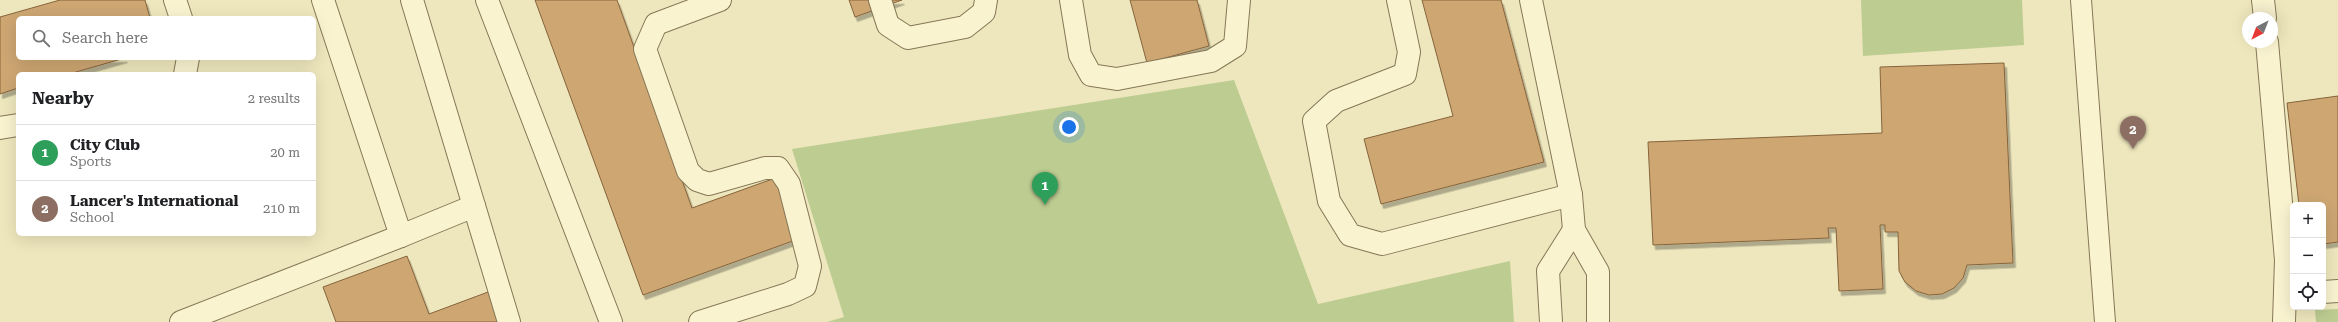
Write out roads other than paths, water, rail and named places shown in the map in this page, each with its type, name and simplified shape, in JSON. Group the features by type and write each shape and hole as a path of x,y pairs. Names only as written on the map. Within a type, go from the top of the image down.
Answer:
{"street":[{"path":"175,0 180,16"},
{"path":"323,0 401,236"},
{"path":"412,0 509,322"},
{"path":"487,0 611,322"},
{"path":"700,322 788,294 805,286 810,266 789,184 778,168 765,168 709,184 697,180 688,171 645,49 656,24 720,0"},
{"path":"880,0 888,25 908,38 965,27 984,12 986,0"},
{"path":"1071,0 1080,55 1091,75 1117,79 1211,61 1235,46 1239,0"},
{"path":"1398,0 1409,52 1404,74 1336,100 1314,121 1330,201 1350,235 1382,244 1571,195"},
{"path":"1532,0 1571,195 1574,230 1598,272 1598,322"},
{"path":"2263,0 2264,12"},
{"path":"2268,48 2290,294 2284,322"},
{"path":"185,72 188,60"},
{"path":"0,128 16,125"},
{"path":"181,322 474,206"},
{"path":"1551,322 1548,271 1574,230"},
{"path":"2326,292 2338,291"}],"lane":[{"path":"2080,0 2105,322"}],"place":[{"name":"Lancer's International","path":"2133,149"},
{"name":"City Club","path":"1045,205"}]}
